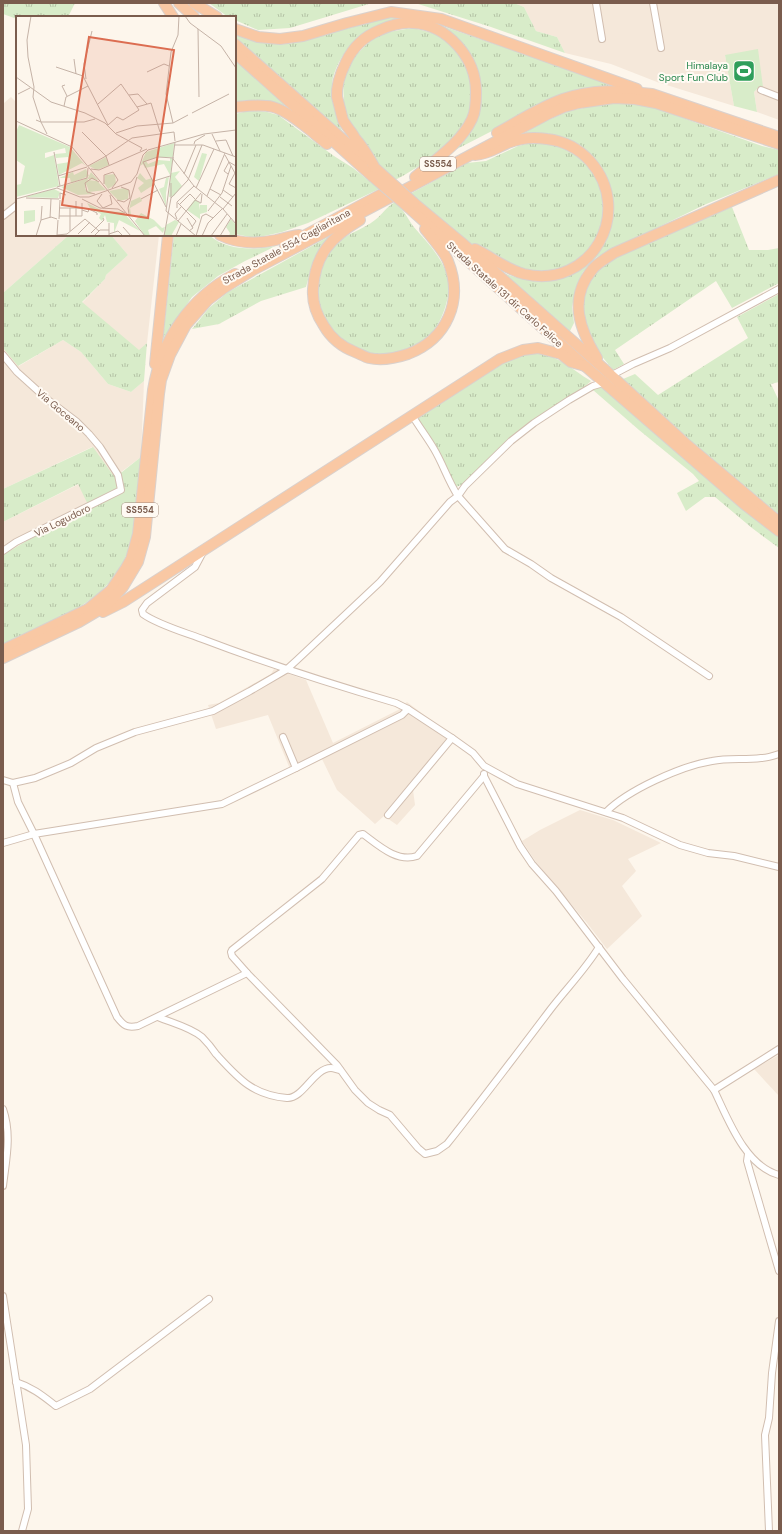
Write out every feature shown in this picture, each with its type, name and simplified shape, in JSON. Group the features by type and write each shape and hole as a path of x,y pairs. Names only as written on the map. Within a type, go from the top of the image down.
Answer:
{"highway":[{"path":"164,3 172,16"},
{"path":"179,3 193,16"},
{"path":"189,3 204,16"},
{"path":"194,3 214,16"},
{"path":"236,29 258,37 280,39 303,36 347,22 391,12 442,19 652,94"},
{"path":"374,172 344,121 337,95 340,74 350,52 368,35 392,24 413,23 432,27 447,35 458,44 472,69 476,85 476,103 472,118 462,135 415,177"},
{"name":"Strada Statale 131 dir Carlo Felice","path":"236,45 585,366 744,504 779,531"},
{"name":"Strada Statale 131 dir Carlo Felice","path":"236,54 354,160 374,172"},
{"name":"Strada Statale 554 Cagliaritana","path":"3,650 88,609 111,590 126,568 131,559 138,534 155,376 161,358 173,333 189,310 204,294 219,282 304,235 547,106 564,99 597,92 633,92 652,94 779,137"},
{"name":"SS554","path":"372,207 564,107 596,99 635,99 656,103 779,144"},
{"path":"236,107 258,105 274,107 296,119 339,153 354,160"},
{"path":"461,242 483,253 508,269 537,276 552,275 574,267 586,260 602,238 607,225 609,212 609,199 601,175 587,158 567,144 547,139 530,138 509,142 486,155 469,156"},
{"path":"602,367 589,345 580,324 578,305 582,287 592,269 614,253 779,180"},
{"path":"372,207 370,214 334,239 321,254 314,275 312,296 317,315 330,336 347,349 370,358 395,358 421,348 435,338 445,324 453,306 454,284 448,260 411,205"},
{"name":"Strada Statale 131 dir Carlo Felice","path":"411,205 461,242 685,443 779,522"},
{"name":"Strada Statale 554 Cagliaritana","path":"3,658 79,622 106,606 123,587 138,562 145,537 161,380 170,355 186,325 208,300 236,280 372,207"},
{"path":"222,236 237,242 248,243 304,235"},
{"path":"155,376 168,236"},
{"path":"79,622 123,602 500,359 523,350 538,348 561,354 571,362 585,366"}],"street":[{"path":"596,3 602,40"},
{"path":"653,3 661,48"},
{"path":"761,90 779,97"},
{"path":"3,216 16,206"},
{"path":"614,374 670,348 779,289"},
{"name":"Via Goceano","path":"3,355 17,372 48,400 77,422 97,443 118,475 121,490"},
{"path":"3,780 13,783 43,775 71,763 96,748 135,732 213,711 250,692 286,670 323,638 380,582 450,502 458,496 465,486 511,440 569,400 593,386 600,384"},
{"path":"412,415 433,447 450,484 458,496 505,549 551,578 621,617 709,676"},
{"name":"Via Logudoro","path":"3,551 16,542 121,490"},
{"path":"204,549 196,567 147,603 142,610 143,614 149,618 184,632 286,670 396,703 408,709 473,753 484,766 517,784 623,818 680,845 708,853 734,856 779,867"},
{"path":"3,843 34,834 222,804 402,715 408,709"},
{"path":"283,737 296,768"},
{"path":"388,815 452,738"},
{"path":"606,812 612,806 643,786 668,774 714,761 762,758 779,754"},
{"path":"484,766 484,776 520,846 532,864 556,891 623,979 714,1090 733,1130 748,1154 763,1168 778,1173"},
{"path":"484,776 417,856 412,858 391,854 363,834 359,836 322,879 232,950 232,956 337,1065 355,1090 368,1103 390,1115 418,1148 426,1154 437,1151 447,1144 494,1085 566,989 587,966 599,947"},
{"path":"13,783 18,802 34,834 117,1018 123,1025 129,1028 138,1026 247,973"},
{"path":"158,1017 188,1029 202,1037 240,1079 251,1088 261,1093 288,1098 296,1095 324,1070 332,1068 340,1070"},
{"path":"714,1090 779,1049"},
{"path":"3,1109 8,1135 3,1186"},
{"path":"748,1154 747,1161 779,1271"},
{"path":"3,1296 26,1445 28,1468 28,1509 22,1531"},
{"path":"16,1382 28,1385 56,1406 90,1389 209,1299"},
{"path":"769,1531 765,1435 769,1418 772,1373 779,1321"}],"shaded area":[{"path":"514,3 779,3 779,120 757,112 754,92 758,88 763,87 725,55 734,106 657,82 611,64 565,53 557,37 536,31 524,7"},
{"path":"11,97 16,102 16,236 68,236 3,293 3,104"},
{"path":"112,236 159,236 147,343 139,351 82,303 105,279 106,275 128,255"},
{"path":"63,340 81,352 108,384 131,392 144,381 141,457 121,472 113,475 92,447 3,489 3,348 19,366"},
{"path":"79,484 91,511 28,540 3,555 3,522"},
{"path":"274,669 306,680 333,743 398,710 407,702 455,738 413,790 415,805 397,825 384,816 375,824 337,790 322,759 292,774 268,715 216,729 208,705 219,703 271,674"},
{"path":"580,810 613,820 661,843 628,859 636,871 622,886 642,916 607,949 536,862 522,841 540,830"},
{"path":"779,1055 779,1096 754,1069"}],"green space":[{"path":"3,3 75,3 68,16 16,16 16,19 3,14"},
{"path":"209,3 372,3 290,28 258,30 236,20 236,16 227,16"},
{"path":"415,3 514,3 524,7 536,31 557,37 565,53 491,27"},
{"path":"387,18 401,18 372,28 358,37 336,68 332,84 332,97 337,117 344,135 236,40 236,33 261,42 289,44"},
{"path":"439,25 615,85 560,96 453,151 466,138 476,123 481,101 481,89 476,67 463,43"},
{"path":"412,28 438,35 453,46 462,57 468,70 471,84 471,98 469,113 455,138 427,161 395,180 383,171 354,129 347,116 344,103 343,82 353,58 369,42 383,33"},
{"name":"Himalaya Sport Fun Club","path":"758,49 763,87 758,88 754,92 757,112 734,106 725,55"},
{"path":"236,61 286,105 257,100 236,102"},
{"path":"603,104 632,104 655,108 762,146 779,150 779,174 704,205 597,257 583,272 576,287 572,307 574,323 570,331 566,332 499,271 516,277 548,281 563,278 577,272 589,262 599,250 611,221 613,213 613,200 608,186 578,147 519,136 544,122 569,111"},
{"path":"252,110 278,115 353,168 379,189 308,223 282,232 255,238 236,234 236,114"},
{"path":"531,143 549,144 577,156 594,175 602,197 602,221 594,243 579,260 558,271 532,272 516,268 499,261 467,241 410,194 467,163 486,161 518,146"},
{"path":"395,202 433,249 444,266 449,285 448,296 439,322 434,330 422,342 405,350 389,355 378,355 359,350 336,336 324,318 318,304 317,286 321,269 334,246 343,238 378,218"},
{"path":"732,207 749,250 768,250 779,248 779,283 732,308 716,281 615,350 624,364 613,370 591,343 580,307 592,273 615,257"},
{"path":"68,236 112,236 128,255 106,275 105,279 82,302 139,350 147,343 144,381 131,392 108,384 81,352 63,340 18,366 3,348 3,293"},
{"path":"174,236 210,236 224,244 241,248 276,246 218,276 192,297 163,339"},
{"path":"330,236 321,248 315,260 306,287 261,301 219,324 192,329 209,308 228,292"},
{"path":"779,294 779,382 771,384 779,401 779,514 718,466 623,379 635,374 658,395 748,338 737,317"},
{"path":"534,353 558,360 591,381 579,392 531,422 464,484 456,487 417,418 503,362 521,355"},
{"path":"602,386 779,535 779,548 715,497 705,497 686,511 677,493 699,481 693,474 593,390"},
{"path":"93,447 113,475 122,472 141,457 132,536 121,566 109,583 78,608 3,644 3,555 28,540 91,511 78,484 3,522 3,489"}],"place":[{"name":"Himalaya Sport Fun Club","path":"744,71"}]}
